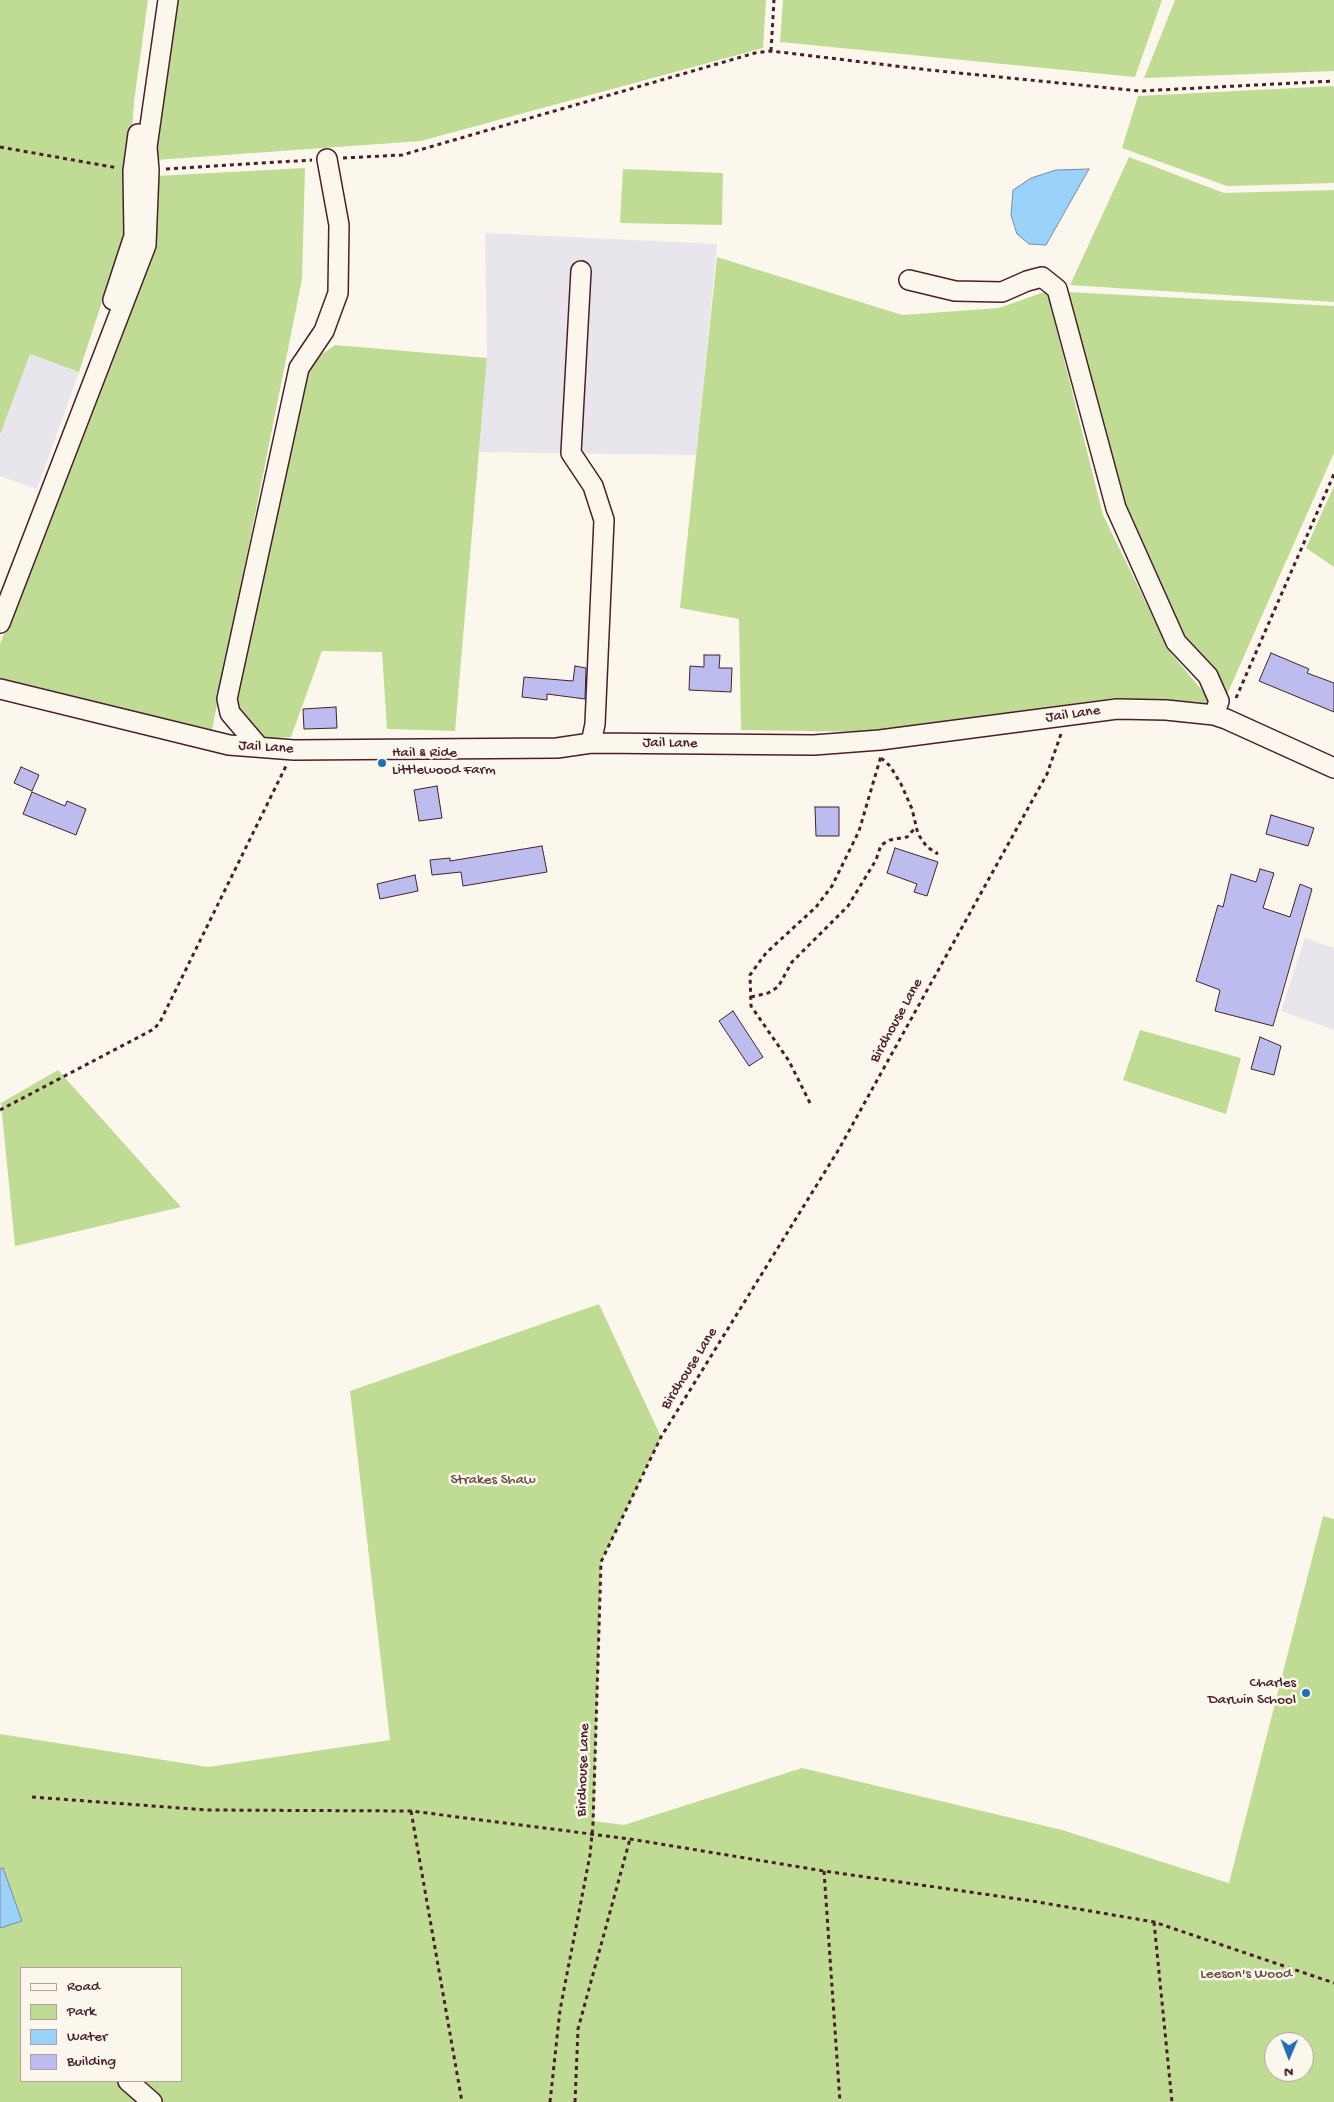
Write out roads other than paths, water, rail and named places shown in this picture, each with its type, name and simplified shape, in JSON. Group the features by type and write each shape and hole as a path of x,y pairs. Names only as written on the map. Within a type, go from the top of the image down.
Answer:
{"street":[{"path":"0,593 101,337 134,236 157,0"},
{"path":"0,623 146,245 141,171 147,147 168,0"},
{"path":"259,747 230,713 227,699 299,368 324,331 338,293 339,225 327,159"},
{"path":"581,270 571,454 593,486 604,520 595,724 591,743"},
{"path":"909,280 955,291 1002,292 1042,277 1057,289 1116,508 1176,642 1208,676 1219,701 1220,717"},
{"name":"Jail Lane","path":"0,689 229,745 294,750 557,748 591,743 733,746 814,745 881,749 1117,709 1166,710 1220,717 1334,768"},
{"path":"129,2082 152,2102"}],"water":[{"path":"1089,169 1046,245 1029,244 1017,234 1011,215 1013,190 1031,178 1056,170"},
{"path":"3,1868 22,1921 0,1928 0,1869"}],"place":[{"name":"Hail & Ride Littlewood Farm","path":"382,763"},
{"name":"Charles Darwin School","path":"1306,1693"}],"park label":[{"name":"Strakes Shaw","path":"493,1481"},
{"name":"Leeson's Wood","path":"1246,1975"}]}
